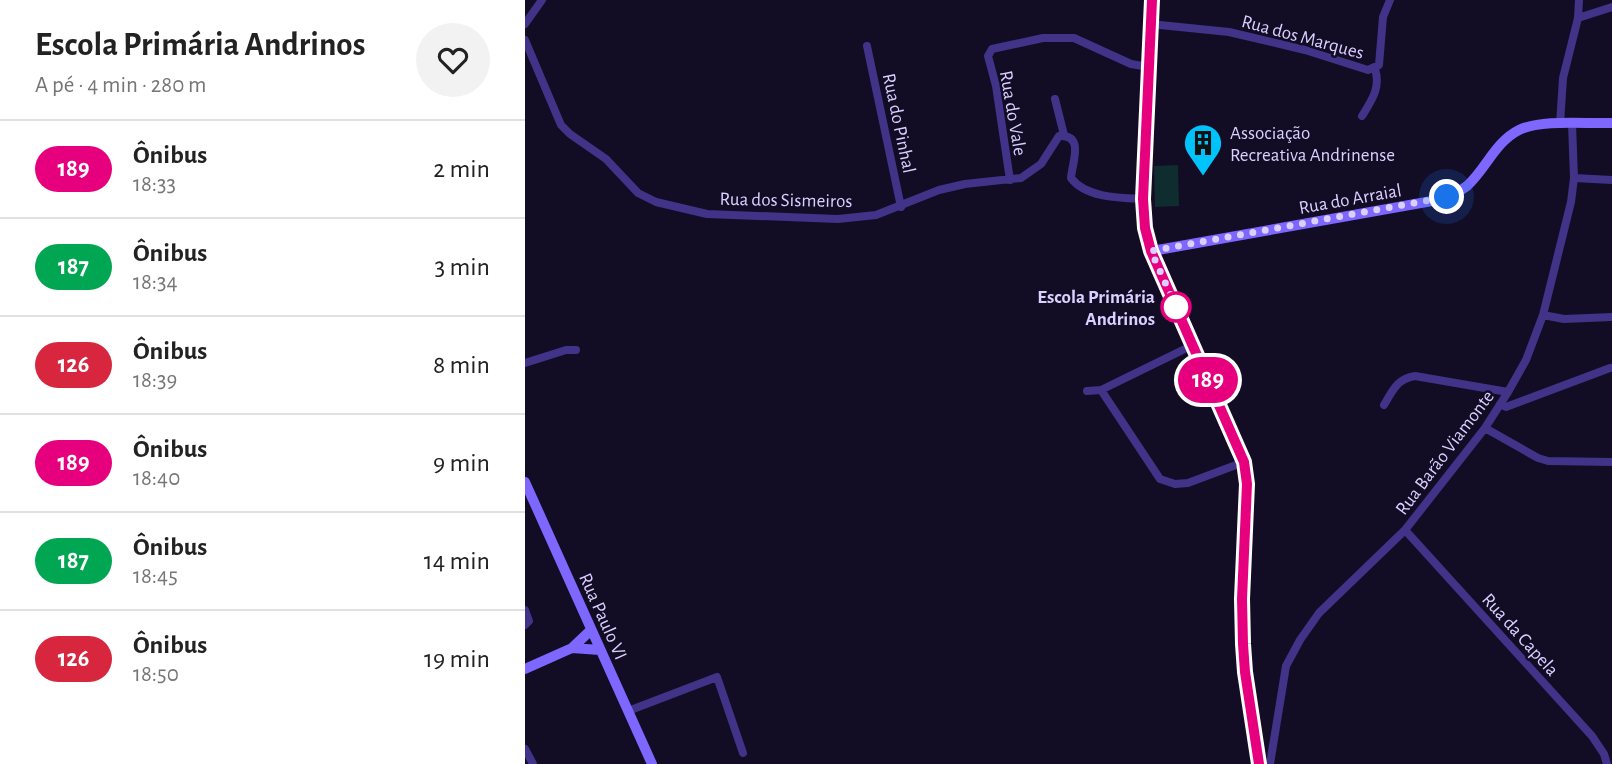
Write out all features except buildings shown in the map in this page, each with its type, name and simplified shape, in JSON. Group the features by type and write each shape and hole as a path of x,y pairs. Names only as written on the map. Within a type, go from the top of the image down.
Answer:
{"main road":[{"path":"1152,0 1143,199 1145,228 1151,251 1244,462 1247,484 1242,599 1243,644 1259,764"},
{"name":"Rua do Arraial","path":"1151,251 1447,197 1469,184 1489,157 1518,130 1529,126 1612,123"},
{"name":"Rua Paulo VI","path":"525,482 652,764"},
{"path":"525,669 572,648 591,630"},
{"path":"572,648 600,650"}],"street":[{"path":"525,24 542,0"},
{"name":"Rua dos Marques","path":"1150,24 1229,32 1305,50 1368,70 1379,65 1383,17 1390,0"},
{"path":"1560,124 1563,78 1578,18 1579,0"},
{"path":"1578,18 1612,7"},
{"name":"Rua do Vale","path":"1010,180 996,86 988,56 992,49 1043,38 1074,37 1131,64 1149,66"},
{"name":"Rua dos Sismeiros","path":"525,40 561,125 570,134 606,159 638,193 656,202 707,214 838,219 876,215 939,190 965,184 1021,178 1041,164 1059,136 1064,135"},
{"name":"Rua do Pinhal","path":"867,46 901,207"},
{"path":"1362,116 1377,88 1375,69"},
{"path":"1055,99 1064,135 1076,144 1072,178 1076,184 1089,191 1117,198 1143,199"},
{"name":"Rua Barão Viamonte","path":"1270,764 1286,666 1300,640 1319,613 1405,530 1485,428 1526,360 1543,315 1571,202 1574,178 1572,124"},
{"path":"1574,178 1612,180"},
{"path":"1543,315 1564,319 1612,317"},
{"path":"1087,391 1101,390 1193,345"},
{"path":"525,363 566,350 576,350"},
{"path":"1500,404 1506,407 1610,368"},
{"path":"1384,405 1403,378 1415,376 1508,393"},
{"path":"1101,390 1160,479 1175,484 1188,483 1244,462"},
{"path":"1485,428 1548,461 1612,461"},
{"name":"Rua da Capela","path":"1405,530 1593,736 1608,760"},
{"path":"525,610 529,621 525,625"},
{"path":"628,711 717,677 743,753"},
{"path":"525,749 533,764"}],"green space":[{"path":"1178,165 1179,206 1155,207 1154,166"}],"bus line":[{"name":"189","path":"1152,0 1143,199 1145,228 1151,251 1244,462 1247,484 1242,599 1243,644 1259,764"}],"place":[{"name":"Associação Recreativa Andrinense","path":"1203,177"},
{"name":"Escola Primária Andrinos","path":"1176,307"}],"route":[{"path":"1176,307 1181,318 1151,251 1447,197"}]}
